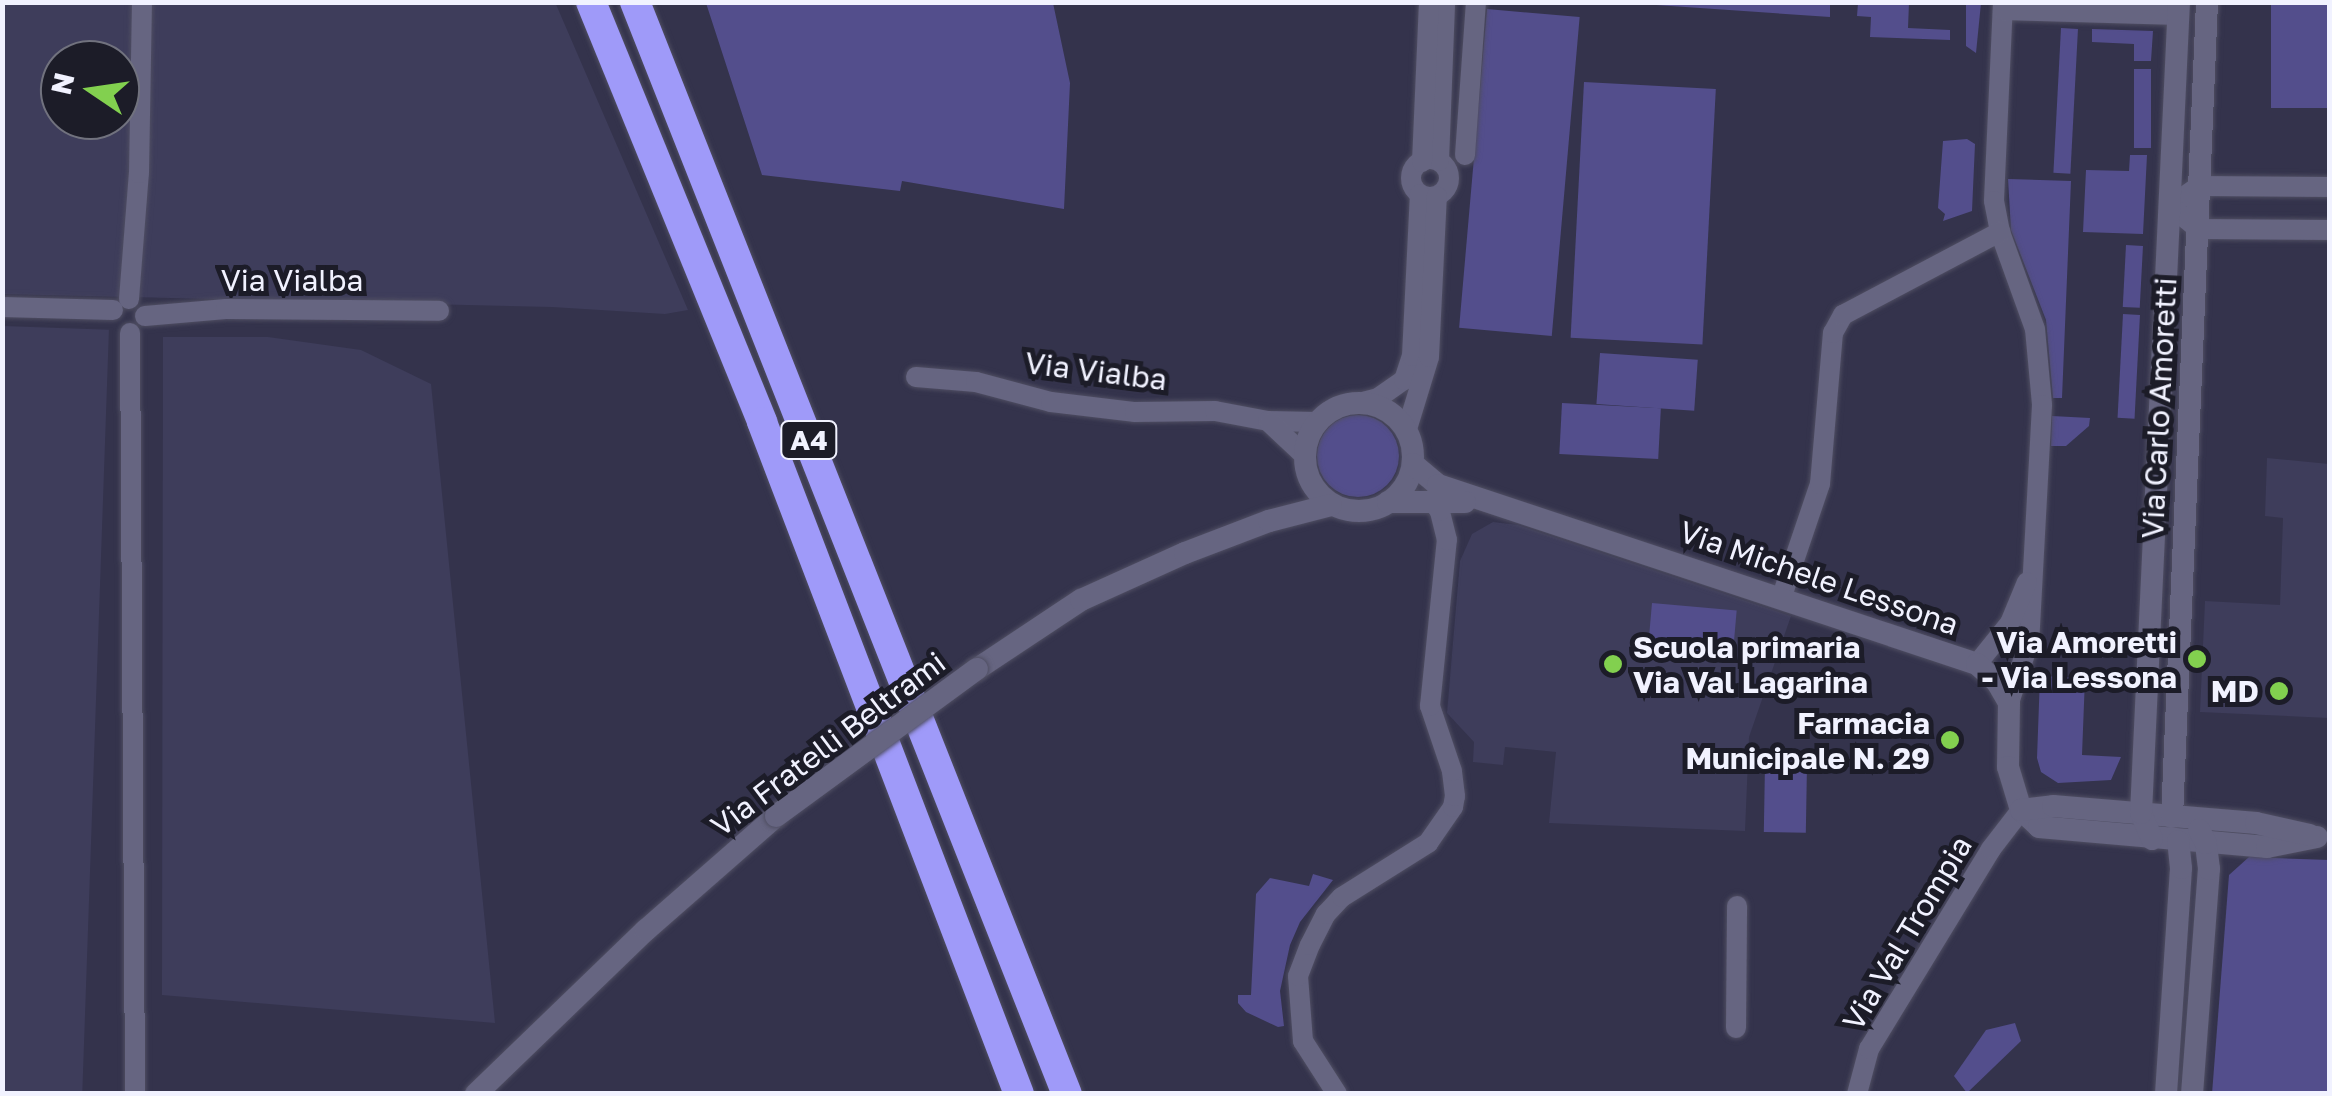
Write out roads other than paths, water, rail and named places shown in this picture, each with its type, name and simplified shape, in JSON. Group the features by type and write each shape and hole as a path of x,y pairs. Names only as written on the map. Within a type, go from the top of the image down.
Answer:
{"highway":[{"name":"A4","path":"591,2 762,422 1019,1094"},
{"name":"A4","path":"635,2 1068,1094"}],"street":[{"path":"130,333 115,326 139,173 142,2"},
{"name":"Via Carlo Amoretti","path":"2182,817 2207,2"},
{"path":"1430,162 1440,6 1476,8 1465,154"},
{"path":"2178,9 2003,6 1994,201 2000,232 2035,328 2042,405 2029,642 2009,703 2008,767 2021,810 2039,828 2267,847 2323,838"},
{"name":"Via Carlo Amoretti","path":"2141,813 2178,9"},
{"path":"1306,464 1316,422 1330,410 1378,398 1404,380 1412,356 1429,195 1449,178 1430,162"},
{"path":"1268,422 1306,464 1330,505 1364,511 1388,502 1408,482 1413,464 1406,429 1428,357 1429,195 1412,174 1430,162"},
{"path":"2330,186 2199,186 2170,206 2198,229 2330,230"},
{"path":"1782,596 1820,484 1834,334 1843,314 2000,232"},
{"path":"2,306 140,303 145,316 140,328 130,333"},
{"name":"Via Vialba","path":"145,316 226,309 439,311"},
{"path":"130,333 135,1094"},
{"name":"Via Vialba","path":"916,377 976,382 1051,402 1135,412 1216,411 1268,422 1316,422"},
{"path":"1363,402 1380,406 1406,429"},
{"name":"Via Fratelli Beltrami","path":"1269,521 1296,499 1306,464"},
{"name":"Via Michele Lessona","path":"1413,464 1434,483 1977,664 1998,682 2009,703"},
{"path":"1337,1094 1316,1066 1301,1026 1298,976 1310,944 1326,914 1342,896 1428,843 1452,807 1454,796 1452,772 1430,706 1447,540 1440,511 1431,500"},
{"name":"Via Michele Lessona","path":"1388,502 1489,501"},
{"name":"Via Fratelli Beltrami","path":"476,1094 646,930 776,816 977,669 1081,600 1269,521 1330,505"},
{"path":"1977,664 2010,623 2036,556"},
{"path":"2021,810 2053,806 2268,824 2323,838"},
{"name":"Via Val Trompia","path":"1858,1094 1869,1049 1992,849 2021,810"},
{"path":"2141,813 2152,840"},
{"path":"2152,840 2182,817"},
{"path":"2166,1094 2182,817"},
{"path":"2182,817 2206,843 2209,869 2192,1094"},
{"path":"1736,1028 1737,906"}],"place":[{"name":"Via Amoretti - Via Lessona","path":"2197,659"},
{"name":"Scuola primaria Via Val Lagarina","path":"1613,664"},
{"name":"MD","path":"2279,691"},
{"name":"Farmacia Municipale N. 29","path":"1950,740"}]}
